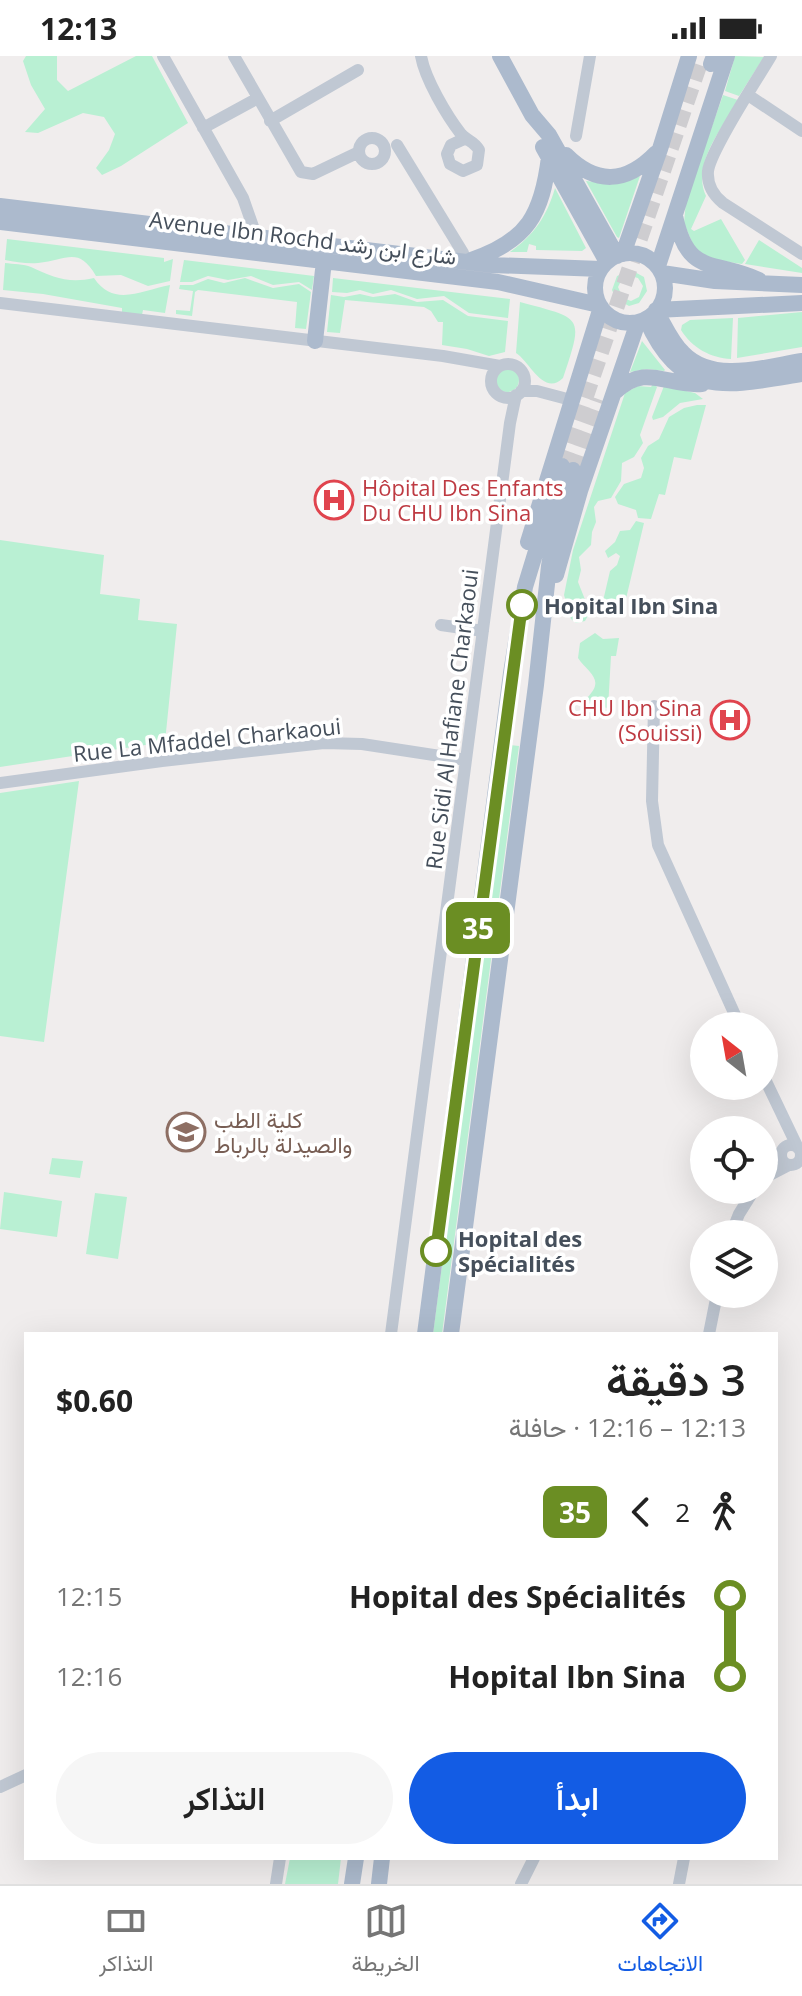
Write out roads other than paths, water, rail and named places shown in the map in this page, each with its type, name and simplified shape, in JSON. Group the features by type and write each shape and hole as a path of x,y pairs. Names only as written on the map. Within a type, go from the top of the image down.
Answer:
{"main road":[{"path":"500,56 612,260"},
{"path":"425,1332 511,673 525,587 529,535 600,306 596,283 612,260 660,149 707,58"},
{"path":"547,596 614,393 649,315 665,293 660,270 675,214 707,58"},
{"path":"551,150 594,175 610,177 633,172 660,149"},
{"path":"465,262 507,245 529,224 543,196 551,150"},
{"name":"Avenue Ibn Rochd شارع ابن رشد","path":"0,206 519,267 612,260"},
{"path":"675,214 681,242 694,258 705,264 735,270 769,285"},
{"name":"Avenue Ibn Rochd شارع ابن رشد","path":"0,222 517,285 600,306"},
{"path":"612,260 639,254 660,270 715,281 802,285"},
{"path":"315,341 324,261"},
{"path":"600,306 621,322 649,315 802,303"},
{"path":"649,315 690,360 703,367 723,371 802,361"},
{"path":"649,315 673,363 689,375 710,382"},
{"path":"614,393 628,382 647,376 687,384 733,384 802,374"},
{"path":"451,1332 549,566 568,468 525,587"},
{"path":"352,1884 356,1860"},
{"path":"379,1884 382,1860"}],"street":[{"path":"163,56 243,198 257,238"},
{"path":"234,56 298,169 313,174 359,152"},
{"path":"421,56 425,72 464,139"},
{"path":"576,136 590,56"},
{"path":"771,56 711,160 709,182 714,195 723,203 802,254"},
{"path":"270,121 358,70"},
{"path":"748,95 802,131"},
{"path":"203,128 258,98"},
{"path":"397,145 463,253 465,262"},
{"path":"0,303 443,356 473,363 508,364 516,366 520,388"},
{"path":"473,363 502,396 510,421"},
{"path":"491,381 500,366"},
{"path":"502,396 520,388 571,400"},
{"name":"Rue Sidi Al Hafiane Charkaoui","path":"391,1332 510,421 520,388"},
{"path":"441,625 483,631"},
{"path":"654,706 652,801 658,845 734,1012"},
{"name":"Rue La Mfaddel Charkaoui","path":"0,783 324,743 362,744 466,760"},
{"path":"775,1100 784,1119 794,1158"},
{"path":"709,1332 714,1308"},
{"path":"0,1787 24,1776"},
{"path":"276,1884 280,1860"},
{"path":"521,1884 533,1860"},
{"path":"679,1884 684,1860"}],"tunnel":[{"path":"562,466 701,60"},
{"path":"573,470 598,399"}],"place":[{"name":"Hôpital Des Enfants Du CHU Ibn Sina","path":"334,500"},
{"name":"Hopital Ibn Sina","path":"522,605"},
{"name":"CHU Ibn Sina (Souissi)","path":"730,720"},
{"name":"كلية الطب والصيدلة بالرباط","path":"186,1132"},
{"name":"Hopital des Spécialités","path":"436,1251"}]}
